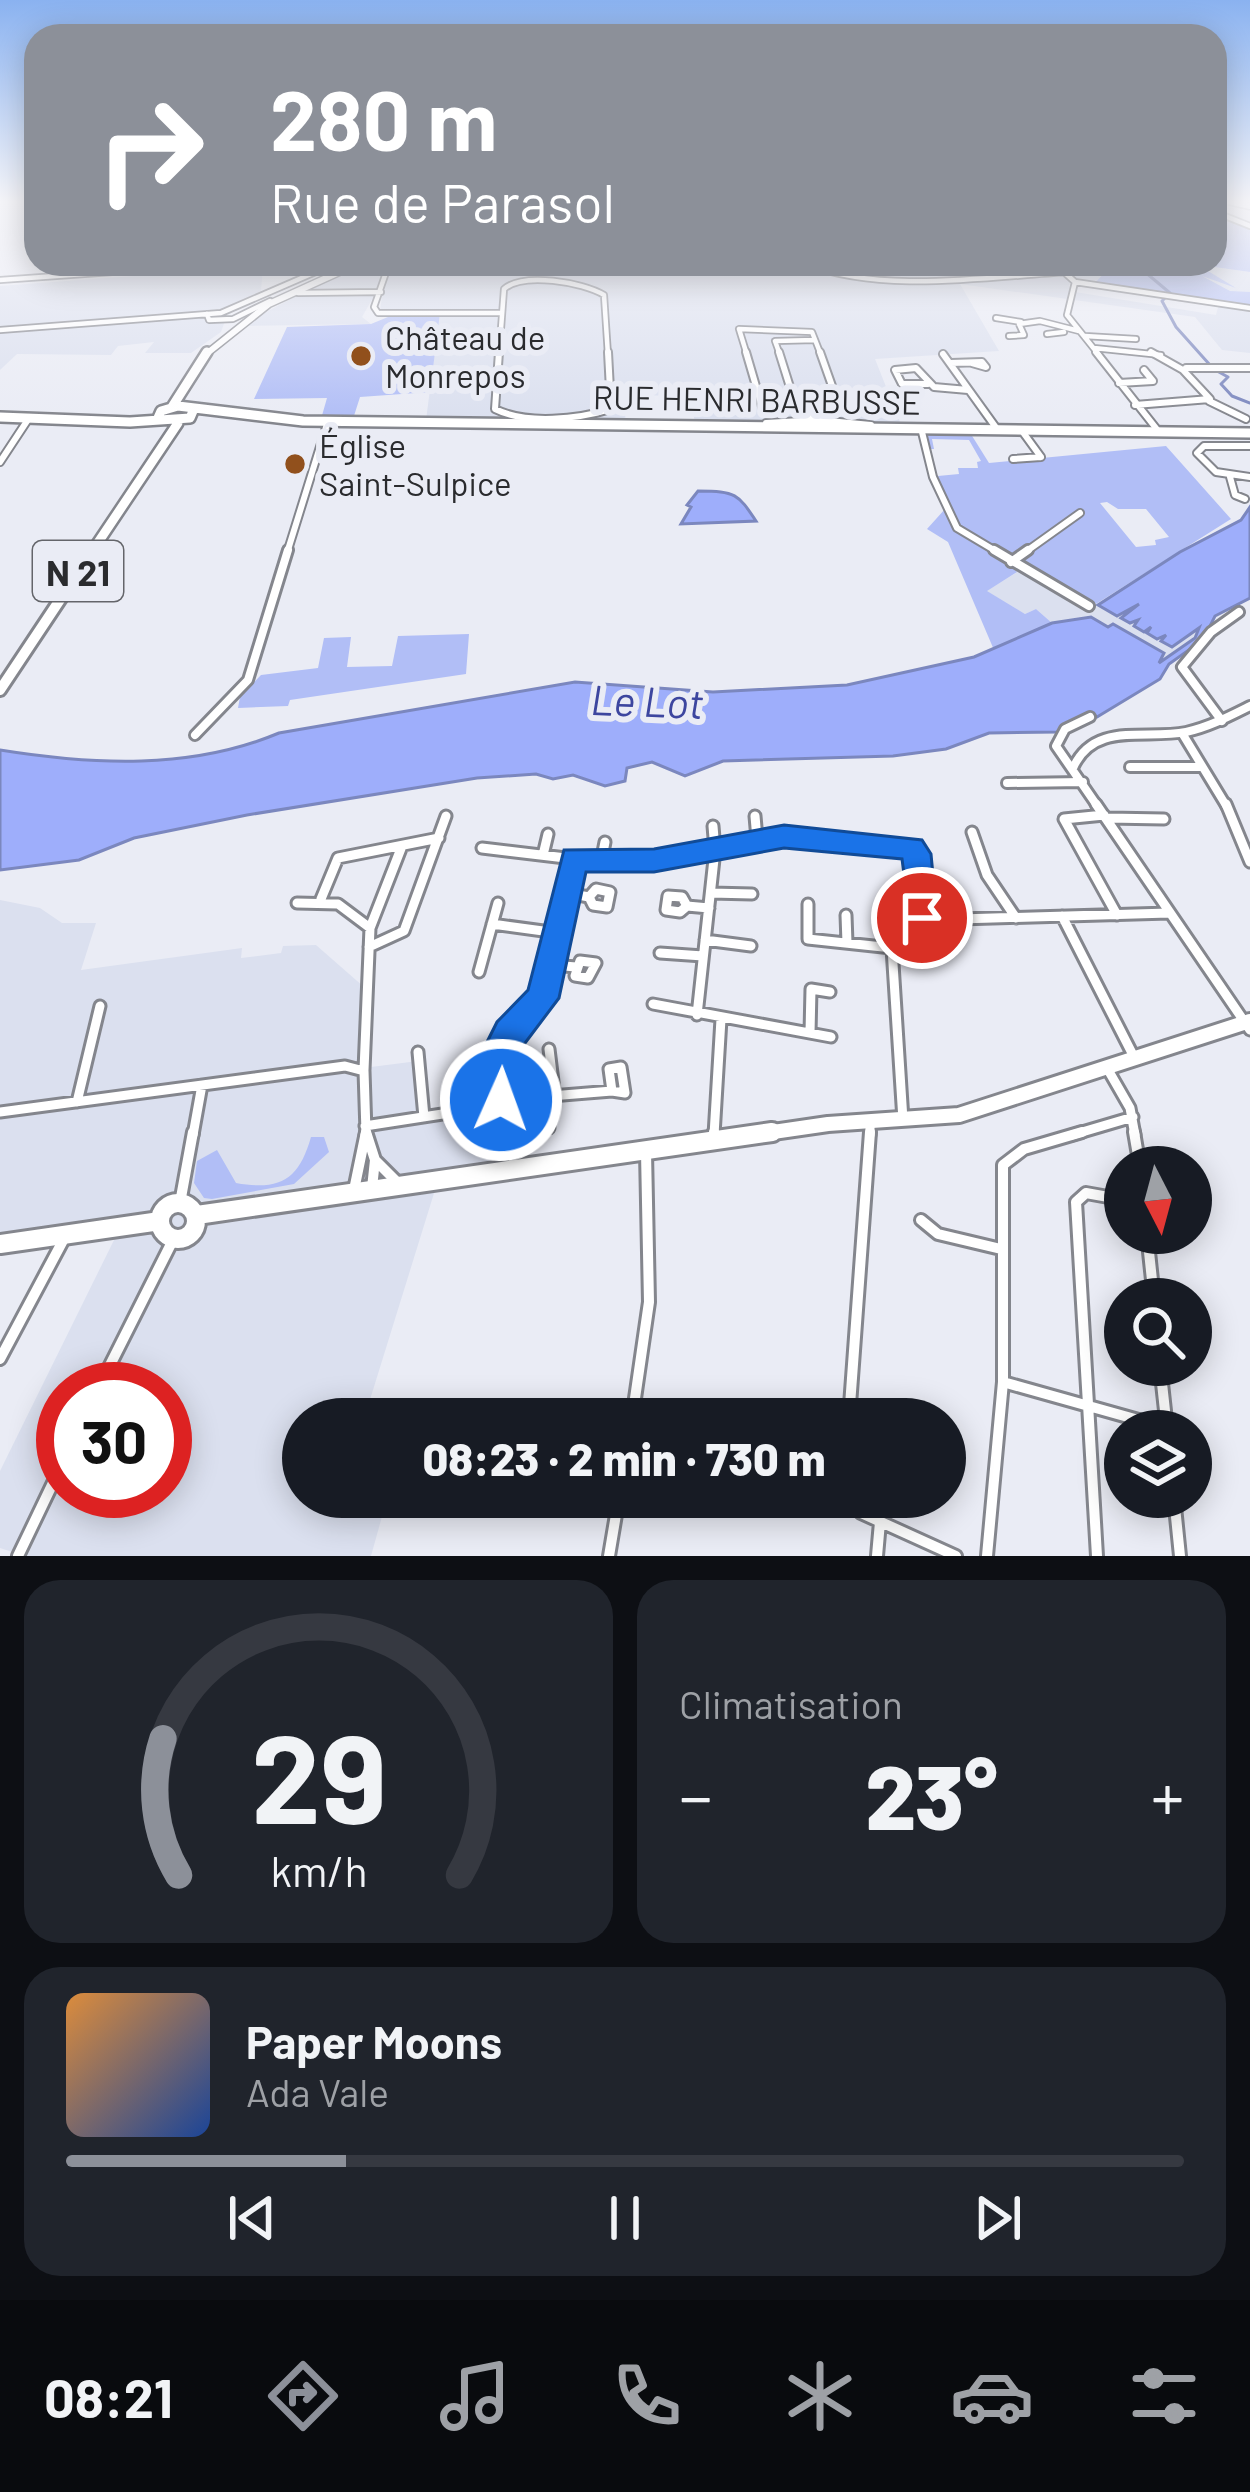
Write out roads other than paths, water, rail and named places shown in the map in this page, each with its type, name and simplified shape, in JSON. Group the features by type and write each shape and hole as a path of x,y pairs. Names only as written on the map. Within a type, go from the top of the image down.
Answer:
{"main road":[{"path":"159,456 159,419 172,407 188,378 248,316 321,276"},
{"path":"0,417 178,423 190,412 188,378"},
{"name":"RUE HENRI BARBUSSE","path":"172,407 328,421 820,423 1250,433"},
{"name":"N 21","path":"0,690 178,423"},
{"path":"197,1215 715,1140 966,1113 1248,1025"},
{"path":"180,1203 192,1205 197,1215 190,1231 173,1240 160,1232 166,1211 180,1203"},
{"path":"0,1244 160,1221"}],"street":[{"path":"0,280 56,276"},
{"path":"0,330 229,311 298,276"},
{"path":"386,276 374,310 383,314 501,313"},
{"path":"890,276 972,276"},
{"path":"1069,276 1074,289 1067,315 1159,432"},
{"path":"506,284 581,284 604,295 612,407 554,420 506,417 495,409 501,313 506,284"},
{"path":"1074,289 1250,308"},
{"path":"248,316 290,295 312,291 381,292"},
{"path":"206,314 209,320 227,320 278,298"},
{"path":"996,318 1048,322 1065,332"},
{"path":"1009,336 1024,335 1021,322"},
{"path":"768,332 801,409 820,423 823,412 829,409 837,400 808,331 740,329 763,410 801,409 829,409"},
{"path":"1047,334 1136,339"},
{"path":"775,340 815,340"},
{"path":"1094,348 1165,356 1186,368 1209,401"},
{"path":"1165,356 1176,351"},
{"path":"943,354 997,429"},
{"path":"949,363 972,363"},
{"path":"928,384 916,368 895,370 902,384 968,390"},
{"path":"1186,368 1250,368"},
{"path":"1117,383 1153,381 1144,370"},
{"path":"1136,405 1209,401 1246,419"},
{"path":"0,462 30,417"},
{"path":"195,735 248,680 328,421"},
{"path":"921,428 948,516 972,540 1089,606"},
{"path":"1013,459 1041,457 1021,430"},
{"path":"1184,432 1204,446 1250,446"},
{"path":"1204,446 1197,456 1216,472 1250,477"},
{"path":"1230,477 1235,495 1245,499"},
{"path":"1011,562 1080,514"},
{"path":"1222,721 1182,667 1211,632 1239,612"},
{"path":"1073,770 1082,748 1094,739 1182,733 1222,721 1250,706"},
{"path":"1090,717 1056,738 1056,746 1248,1025"},
{"path":"1182,733 1225,802 1250,862"},
{"path":"1130,767 1199,767"},
{"path":"1007,783 1083,782"},
{"path":"1117,914 1064,820 1066,815 1164,819"},
{"path":"369,947 404,931 446,816"},
{"path":"755,816 757,839"},
{"path":"697,1015 715,850 712,826"},
{"path":"972,832 987,875 1016,918"},
{"path":"543,855 548,834"},
{"path":"482,848 601,862 654,860 784,837 912,848 917,854 922,918 1169,913"},
{"path":"321,899 338,858 439,838"},
{"path":"601,862 605,842"},
{"path":"363,1191 370,928 403,845"},
{"path":"501,1100 496,1058 502,1044 543,998 574,859"},
{"path":"567,893 589,897"},
{"path":"711,893 752,895"},
{"path":"297,903 321,899 349,904 370,928"},
{"path":"479,972 498,902"},
{"path":"808,904 808,939 892,948 903,1120"},
{"path":"687,906 709,908"},
{"path":"846,915 847,943"},
{"path":"1062,916 1135,1058"},
{"path":"492,924 558,933"},
{"path":"705,940 751,946"},
{"path":"660,953 704,956"},
{"path":"551,964 576,967"},
{"path":"810,1033 811,989 830,992"},
{"path":"653,1004 831,1037"},
{"path":"77,1102 100,1006"},
{"path":"715,1140 721,1019"},
{"path":"549,1049 549,1128"},
{"path":"418,1052 424,1117"},
{"path":"0,1112 345,1066 364,1071"},
{"path":"1106,1067 1132,1117 1137,1146"},
{"path":"180,1203 202,1085"},
{"path":"365,1129 501,1100 612,1091"},
{"path":"988,1556 1003,1382 1001,1175 1007,1159 1098,1124 1132,1117"},
{"path":"851,1398 866,1232 870,1121"},
{"path":"365,1129 375,1160 402,1186"},
{"path":"635,1398 649,1302 646,1150"},
{"path":"363,1191 375,1160"},
{"path":"1097,1556 1076,1202 1086,1193 1104,1196"},
{"path":"921,1220 938,1234 1001,1249"},
{"path":"0,1359 67,1234"},
{"path":"112,1362 173,1240"},
{"path":"1003,1382 1104,1411"},
{"path":"18,1556 36,1518"},
{"path":"609,1556 615,1518"},
{"path":"872,1518 956,1556"},
{"path":"1176,1518 1180,1556"},
{"path":"877,1556 880,1522"}],"water":[{"path":"698,491 734,496 756,521 681,524"},
{"name":"Le Lot","path":"1250,507 1250,598 1215,616 1203,640 1169,664 1160,679 1097,717 1091,713 1058,732 989,733 946,749 893,756 723,761 685,776 652,762 627,768 625,781 605,786 573,775 477,778 247,815 134,838 79,860 0,870 0,750 106,761 177,759 279,733 575,682 713,692 847,685 974,657 1052,623 1091,617 1164,653 1159,663 1195,638 1199,628 1172,647 1161,641 1166,635 1157,639 1147,633 1151,627 1144,632 1134,626 1138,620 1130,623 1121,618 1139,604 1117,616 1098,605 1180,552 1241,520"}],"waterway":[{"path":"1150,276 1170,293 1162,301 1176,327 1210,365"},
{"path":"1217,371 1228,377 1221,384 1232,396 1250,403"}],"place":[{"name":"Château de Monrepos","path":"361,356"},
{"name":"Église Saint-Sulpice","path":"295,464"}]}
